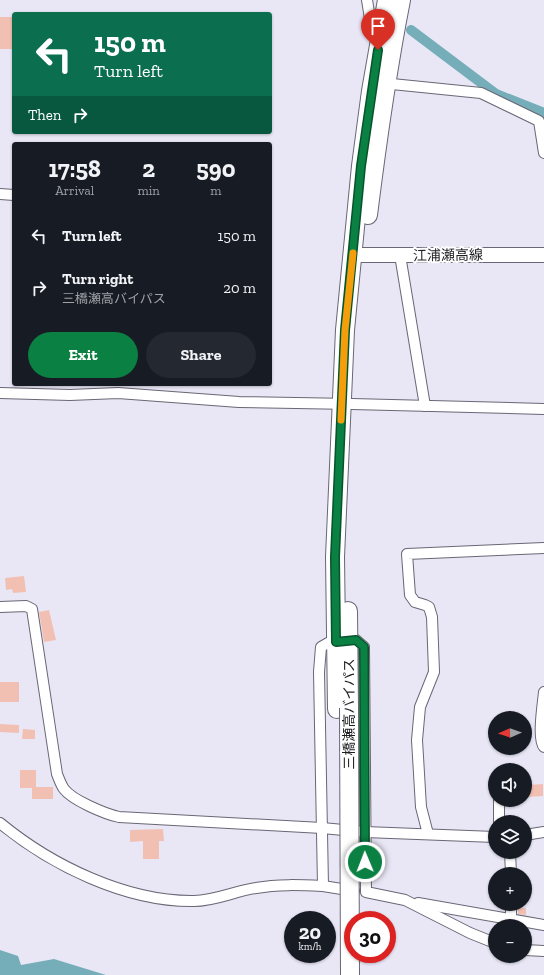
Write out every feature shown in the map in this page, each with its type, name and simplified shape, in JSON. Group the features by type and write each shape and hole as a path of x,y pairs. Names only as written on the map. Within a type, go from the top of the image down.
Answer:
{"highway":[{"name":"三橋瀬高バイパス","path":"338,975 347,404 345,330 373,172 380,82 380,34 387,0"},
{"name":"三橋瀬高バイパス","path":"380,82 401,0"},
{"name":"三橋瀬高バイパス","path":"343,708 350,975"}],"main road":[{"name":"江浦瀬高線","path":"358,255 544,255"}],"street":[{"path":"367,0 372,31 380,34"},
{"path":"380,82 481,93 539,121 544,153"},
{"path":"0,194 12,194"},
{"path":"400,255 425,406"},
{"path":"0,393 70,395 118,393 239,402 544,409"},
{"path":"428,834 421,807 417,740 420,707 434,672 432,617 429,607 415,602 410,596 407,554 544,548"},
{"path":"0,607 26,606 32,608 57,774 64,789 71,796 106,814 118,817 322,828 365,832 488,837"},
{"path":"323,886 319,672 321,647 328,643 356,640 364,647 366,892"},
{"path":"544,692 541,738 544,748"},
{"path":"0,822 36,849 82,874 130,892 155,898 195,901 220,897 255,888 281,885 323,886 366,892 506,919"},
{"path":"532,834 544,832"},
{"path":"404,900 470,933 488,940"},
{"path":"532,923 544,925"},
{"path":"532,950 544,951"}],"water":[{"path":"0,950 18,956 21,965 54,959 106,975 0,975"}],"building":[{"path":"0,17 12,17 12,49 0,49"},
{"path":"24,576 26,592 13,593 12,589 6,590 5,578"},
{"path":"49,610 56,640 44,642 39,612"},
{"path":"0,682 19,682 19,702 0,702"},
{"path":"0,724 19,725 19,733 0,732"},
{"path":"23,729 35,730 35,739 22,739"},
{"path":"20,770 36,770 36,787 53,787 53,799 32,799 32,788 20,788"},
{"path":"543,784 543,796 532,797 532,785"},
{"path":"163,829 164,841 159,841 159,859 143,859 143,841 130,842 130,830"},
{"path":"518,911 526,911 526,915 518,914"}],"waterway":[{"path":"411,30 496,94 544,113"}],"slow traffic":[{"path":"341,420 345,330 353,253"}],"route":[{"path":"365,862 364,647 356,640 336,642 335,557 345,330 361,166 378,50"}]}
